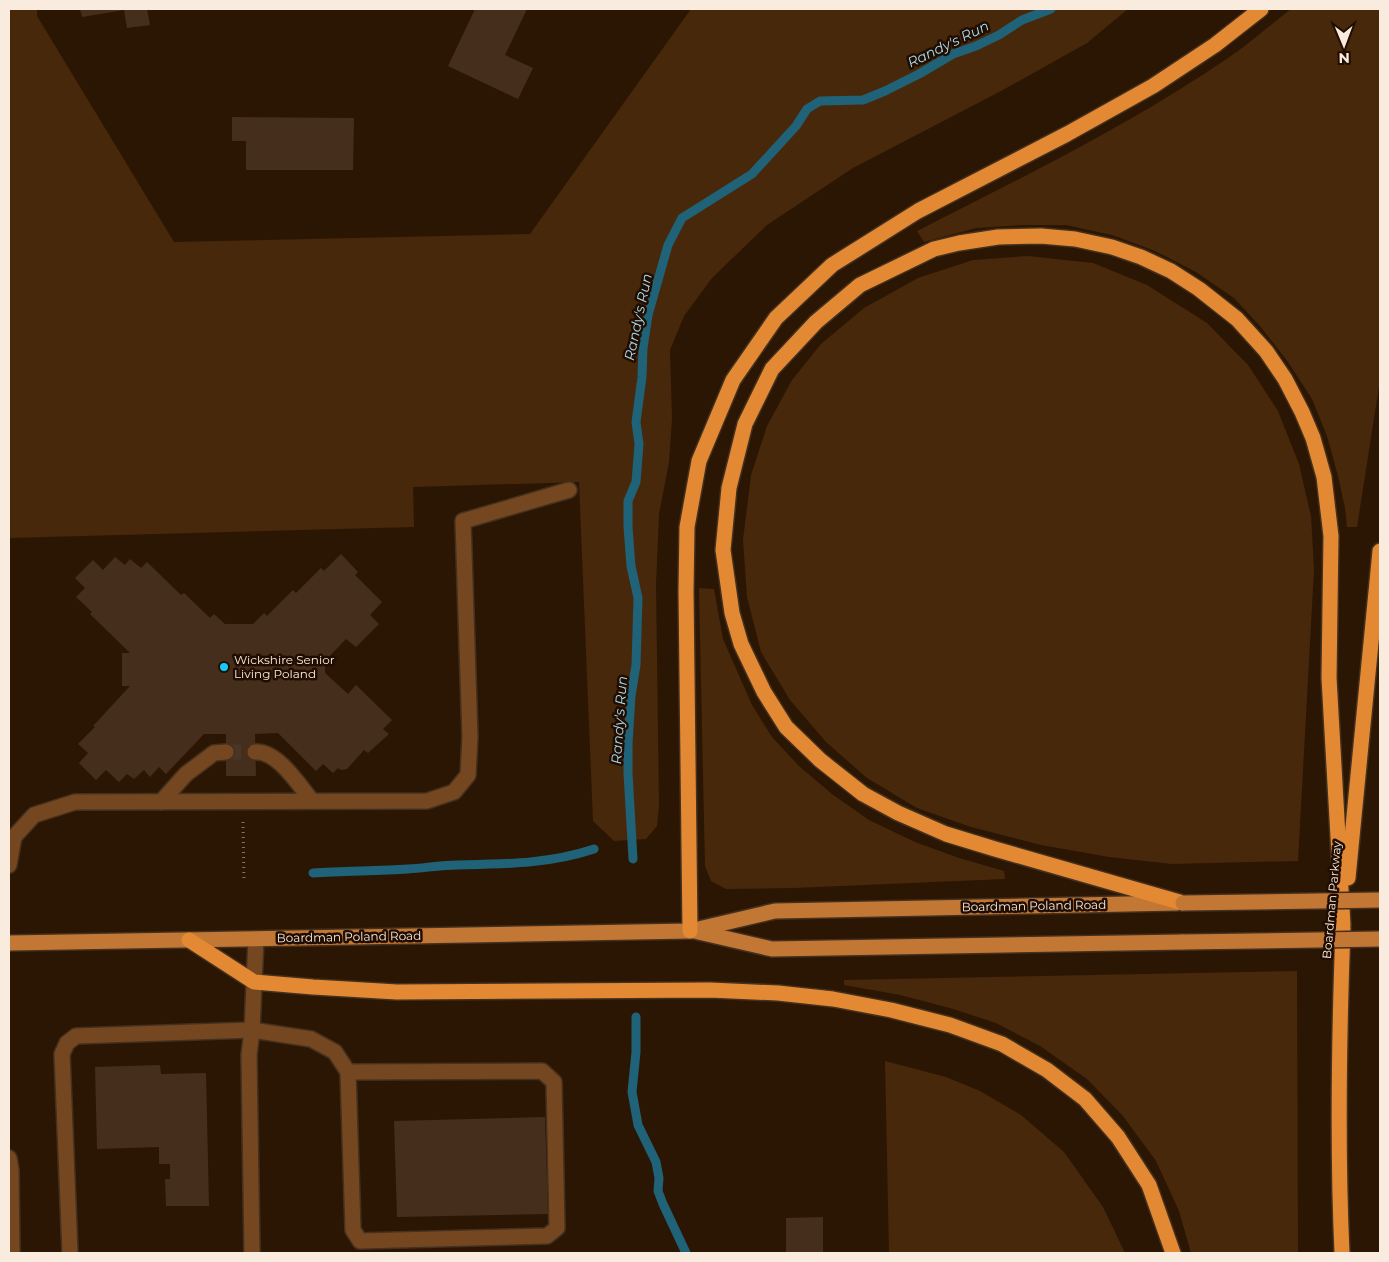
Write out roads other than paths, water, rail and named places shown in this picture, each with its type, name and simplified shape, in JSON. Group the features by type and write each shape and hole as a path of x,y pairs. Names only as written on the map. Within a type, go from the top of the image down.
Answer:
{"highway":[{"path":"690,931 687,527 699,461 733,380 776,318 832,265 918,211 1067,134 1153,86 1215,45 1261,9"},
{"path":"1183,903 946,834 898,814 863,794 820,760 786,726 764,692 741,644 732,613 723,550 729,488 745,424 772,369 816,322 860,285 934,249 998,237 1041,236 1075,239 1112,247 1142,257 1171,271 1200,289 1237,319 1266,352 1285,379 1313,438 1324,477 1331,536 1329,678 1344,925"},
{"name":"Boardman Parkway","path":"1342,1253 1339,1112 1340,1008 1344,925 1380,551"},
{"path":"188,940 254,982 313,988 397,992 710,990 778,993 833,999 891,1010 950,1025 1002,1044 1048,1070 1085,1099 1118,1137 1149,1185 1173,1253"}],"main road":[{"name":"Boardman Poland Road","path":"9,943 690,931 775,911 1380,900"},
{"name":"Boardman Poland Road","path":"690,931 772,949 1380,939"}],"lane":[{"path":"9,865 14,837 34,815 75,802 427,801 454,792 468,775 470,737 463,521 569,490"},
{"path":"255,752 262,751 283,764 312,801"},
{"path":"161,802 193,768 214,753 226,752"},
{"path":"252,1253 249,1055 256,939"},
{"path":"70,1253 62,1054 67,1043 76,1036 252,1030 311,1039 335,1052 348,1072 353,1230 360,1241 547,1236 557,1228 554,1082 542,1071 348,1072"},
{"path":"9,1158 11,1170 12,1253"}],"waterway":[{"name":"Randy's Run","path":"633,859 628,744 631,696 636,665 638,598 631,566 628,501 636,482 639,444 636,422 648,315 668,245 682,218 752,174 796,126 807,109 820,101 863,100 885,91 953,54 976,46 999,35 1022,20 1051,9"},
{"path":"313,873 527,862 560,858 594,849"},
{"name":"Randy's Run","path":"636,1017 636,1052 632,1092 638,1125 656,1162 659,1178 658,1191 686,1253"}],"tunnel":[{"path":"226,752 255,752"}],"place":[{"name":"Wickshire Senior Living Poland","path":"224,667"}]}
